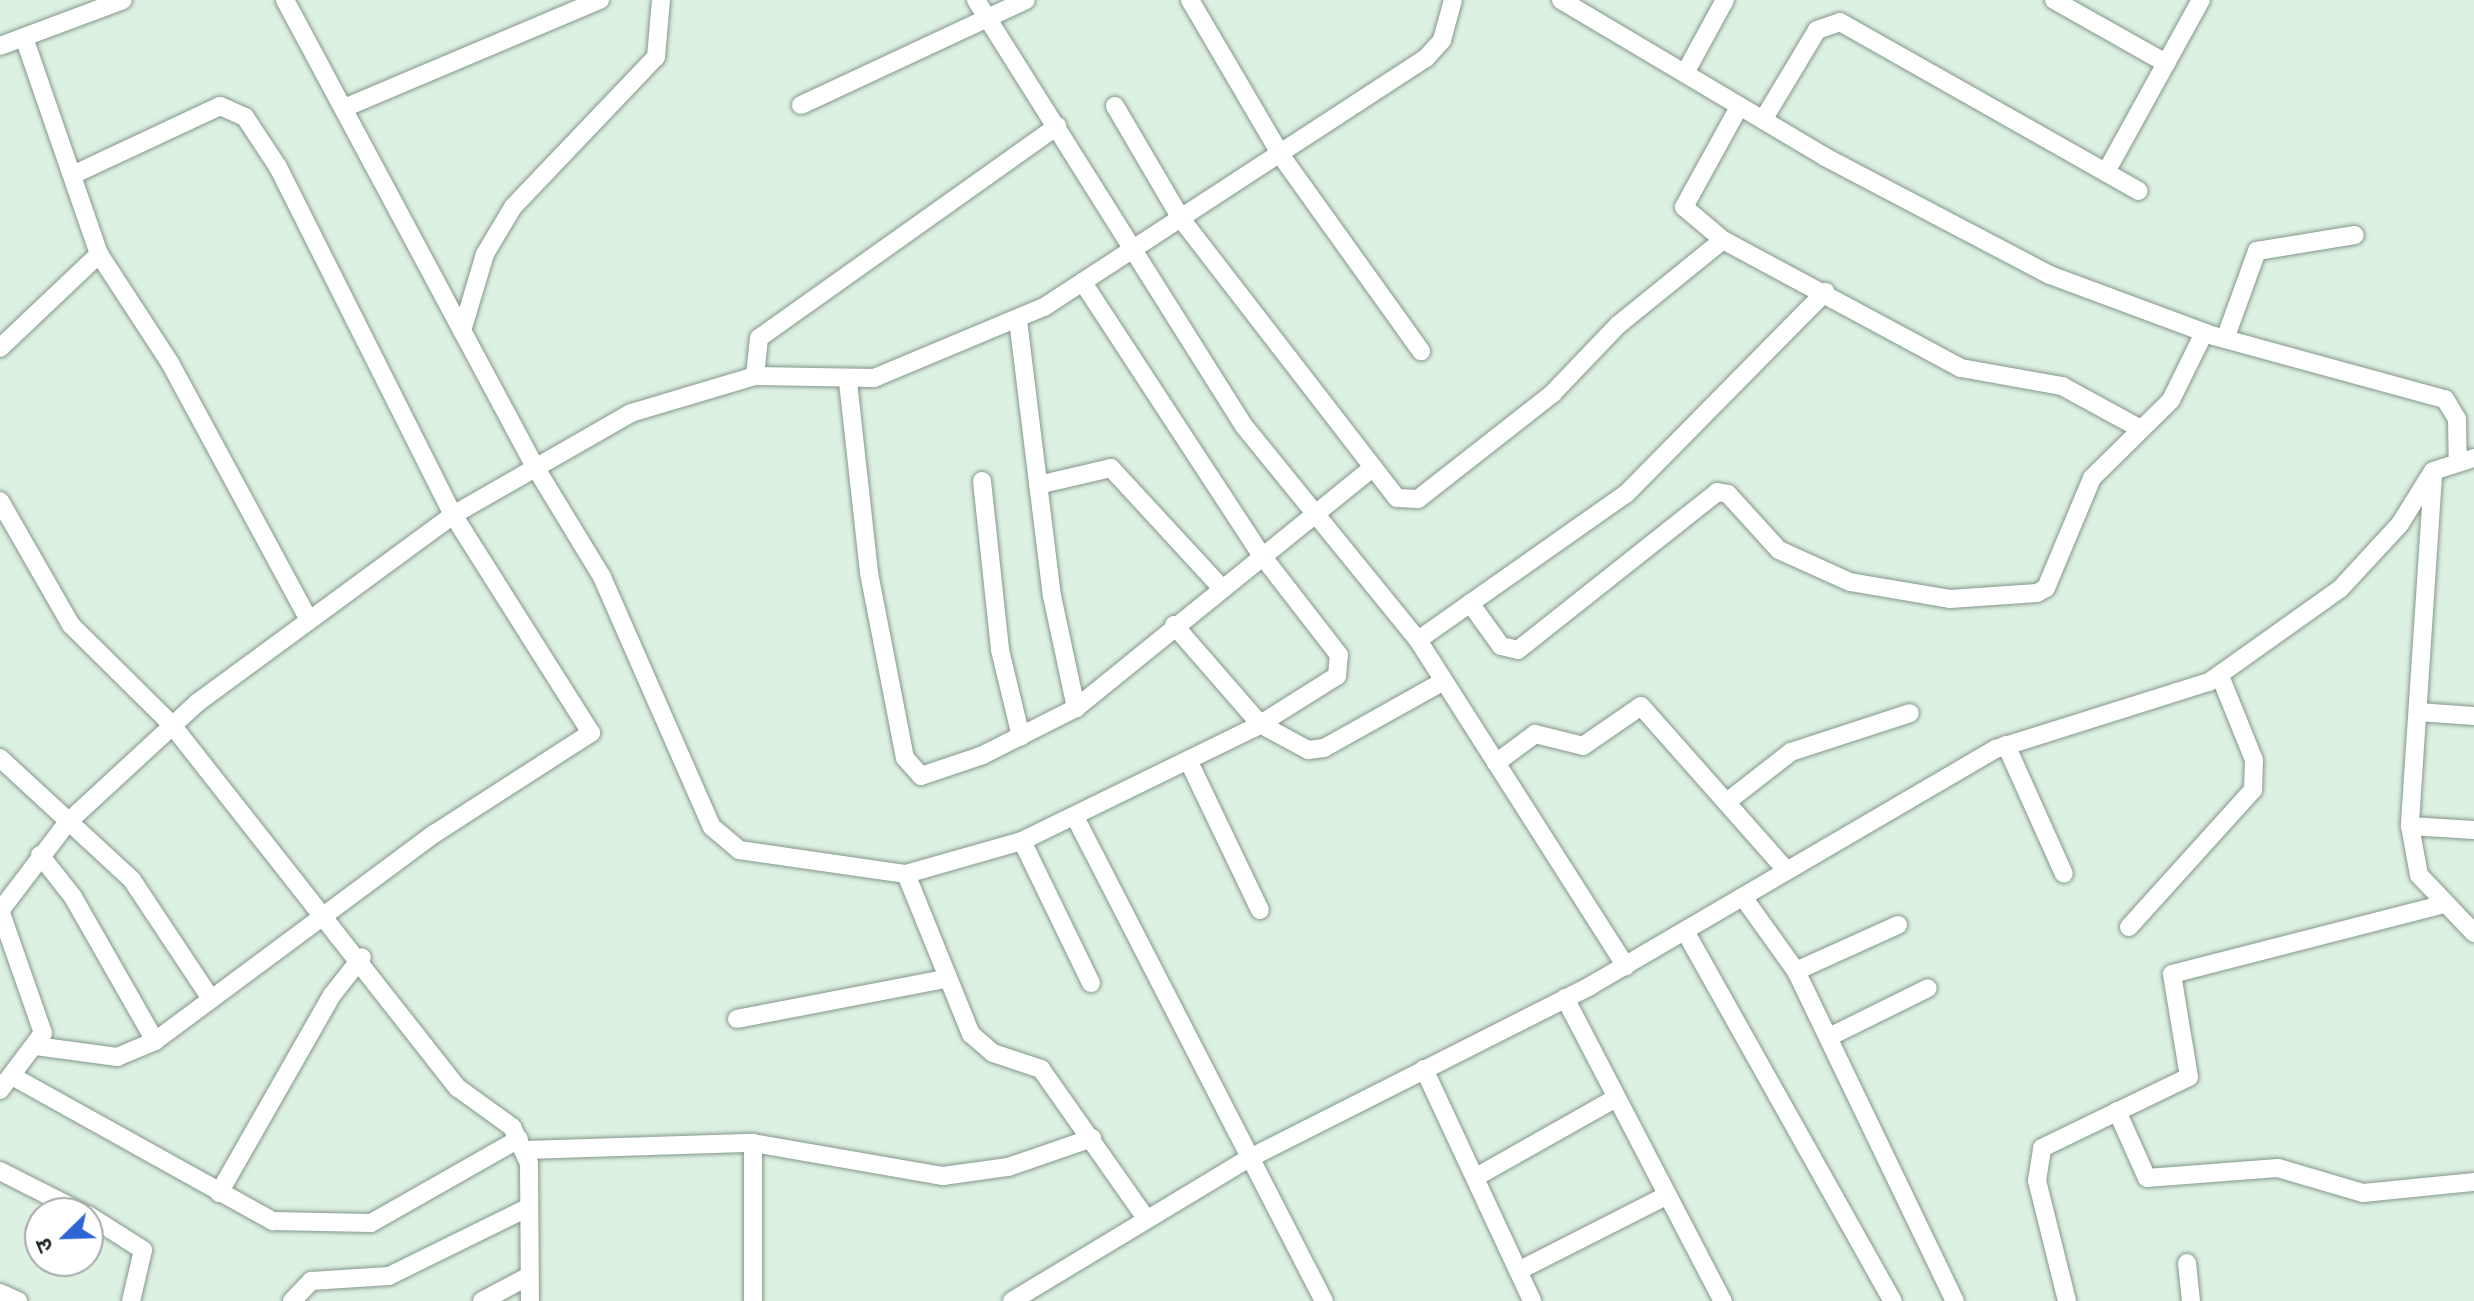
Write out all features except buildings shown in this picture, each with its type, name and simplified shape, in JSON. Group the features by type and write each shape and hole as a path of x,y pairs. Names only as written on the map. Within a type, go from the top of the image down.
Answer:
{"street":[{"path":"0,46 123,0"},
{"path":"285,0 534,465 602,577 719,838 739,850 818,866 906,874 1022,841 1189,762 1260,724 1329,683 1341,667 1339,655 1260,553 1083,282"},
{"path":"344,108 600,0"},
{"path":"462,331 485,254 513,207 656,57 661,0"},
{"path":"976,0 985,19 1057,126 1130,252 1244,426 1418,640 1626,966"},
{"path":"801,105 1026,0"},
{"path":"1190,0 1282,157 1421,351"},
{"path":"1092,1138 1008,1167 943,1176 753,1143 522,1145 354,1226 255,1217 219,1193 6,1083 36,1046 41,1021 0,911 67,823 172,725 453,515 534,465 631,413 755,376 848,382 874,378 1018,320 1282,157 1438,47 1453,0"},
{"path":"1012,1301 1145,1217 1246,1160 1626,966 2006,745 2220,676 2340,589 2400,524 2433,471 2466,458 2457,419 2445,399 2204,333 2050,275 1739,107 1561,0"},
{"path":"1685,73 1725,0"},
{"path":"2054,0 2166,63"},
{"path":"2106,172 2201,0"},
{"path":"1763,120 1817,30 1840,22 2139,191"},
{"path":"24,38 99,254 170,363 309,620"},
{"path":"36,1046 117,1057 155,1041 434,834 591,733 453,515 278,167 245,117 220,106 73,175"},
{"path":"1115,106 1182,220 1370,470 1397,498 1418,499 1553,393 1618,325 1723,240"},
{"path":"1739,107 1684,207 1723,240 1825,292 1961,368 2062,386 2141,429"},
{"path":"755,376 759,338 1057,126"},
{"path":"2225,339 2257,251 2355,235"},
{"path":"0,348 99,254"},
{"path":"1418,640 1626,494 1825,292"},
{"path":"1018,320 1038,485 1076,708"},
{"path":"1470,603 1501,646 1518,650 1717,492 1728,494 1779,550 1850,582 1950,599 2037,593 2053,573 2084,491 2171,400 2204,333"},
{"path":"848,382 869,573 911,771 936,773 1021,737 1076,708 1260,553 1370,470"},
{"path":"1038,485 1111,468 1220,586"},
{"path":"2433,471 2410,826 2415,866 2445,904 2474,933"},
{"path":"982,481 1000,650 1021,737"},
{"path":"0,501 71,625 172,725 362,957 458,1088 503,1114 522,1145 530,1301"},
{"path":"1174,625 1260,724 1317,750 1444,681"},
{"path":"2129,927 2256,782 2220,676"},
{"path":"1496,763 1535,734 1583,746 1641,706 1787,871"},
{"path":"2418,712 2474,716"},
{"path":"1728,801 1791,752 1910,713"},
{"path":"2006,745 2064,874"},
{"path":"0,758 132,880 211,999"},
{"path":"1189,762 1260,910"},
{"path":"1075,817 1157,965 1246,1160 1324,1301"},
{"path":"2410,826 2474,830"},
{"path":"1022,841 1091,983"},
{"path":"40,855 73,897 155,1041"},
{"path":"906,874 944,979 971,1034 993,1053 1041,1069 1145,1217"},
{"path":"1743,897 1796,971 1955,1301"},
{"path":"2067,1301 2038,1161 2052,1138 2189,1077 2169,980 2177,971 2445,904"},
{"path":"1796,971 1898,925"},
{"path":"1685,931 1893,1301"},
{"path":"219,1193 338,986 362,957"},
{"path":"737,1019 944,979"},
{"path":"1829,1037 1928,988"},
{"path":"1565,998 1723,1301"},
{"path":"1424,1069 1532,1301"},
{"path":"1476,1177 1616,1098"},
{"path":"2117,1111 2147,1178 2278,1168 2363,1193 2474,1182"},
{"path":"753,1143 753,1301"},
{"path":"0,1171 52,1197"},
{"path":"1518,1271 1666,1196"},
{"path":"292,1301 311,1281 389,1276 527,1208"},
{"path":"104,1225 143,1250 131,1301"},
{"path":"2187,1263 2191,1301"},
{"path":"482,1301 529,1276"},
{"path":"0,1293 18,1301"}]}
